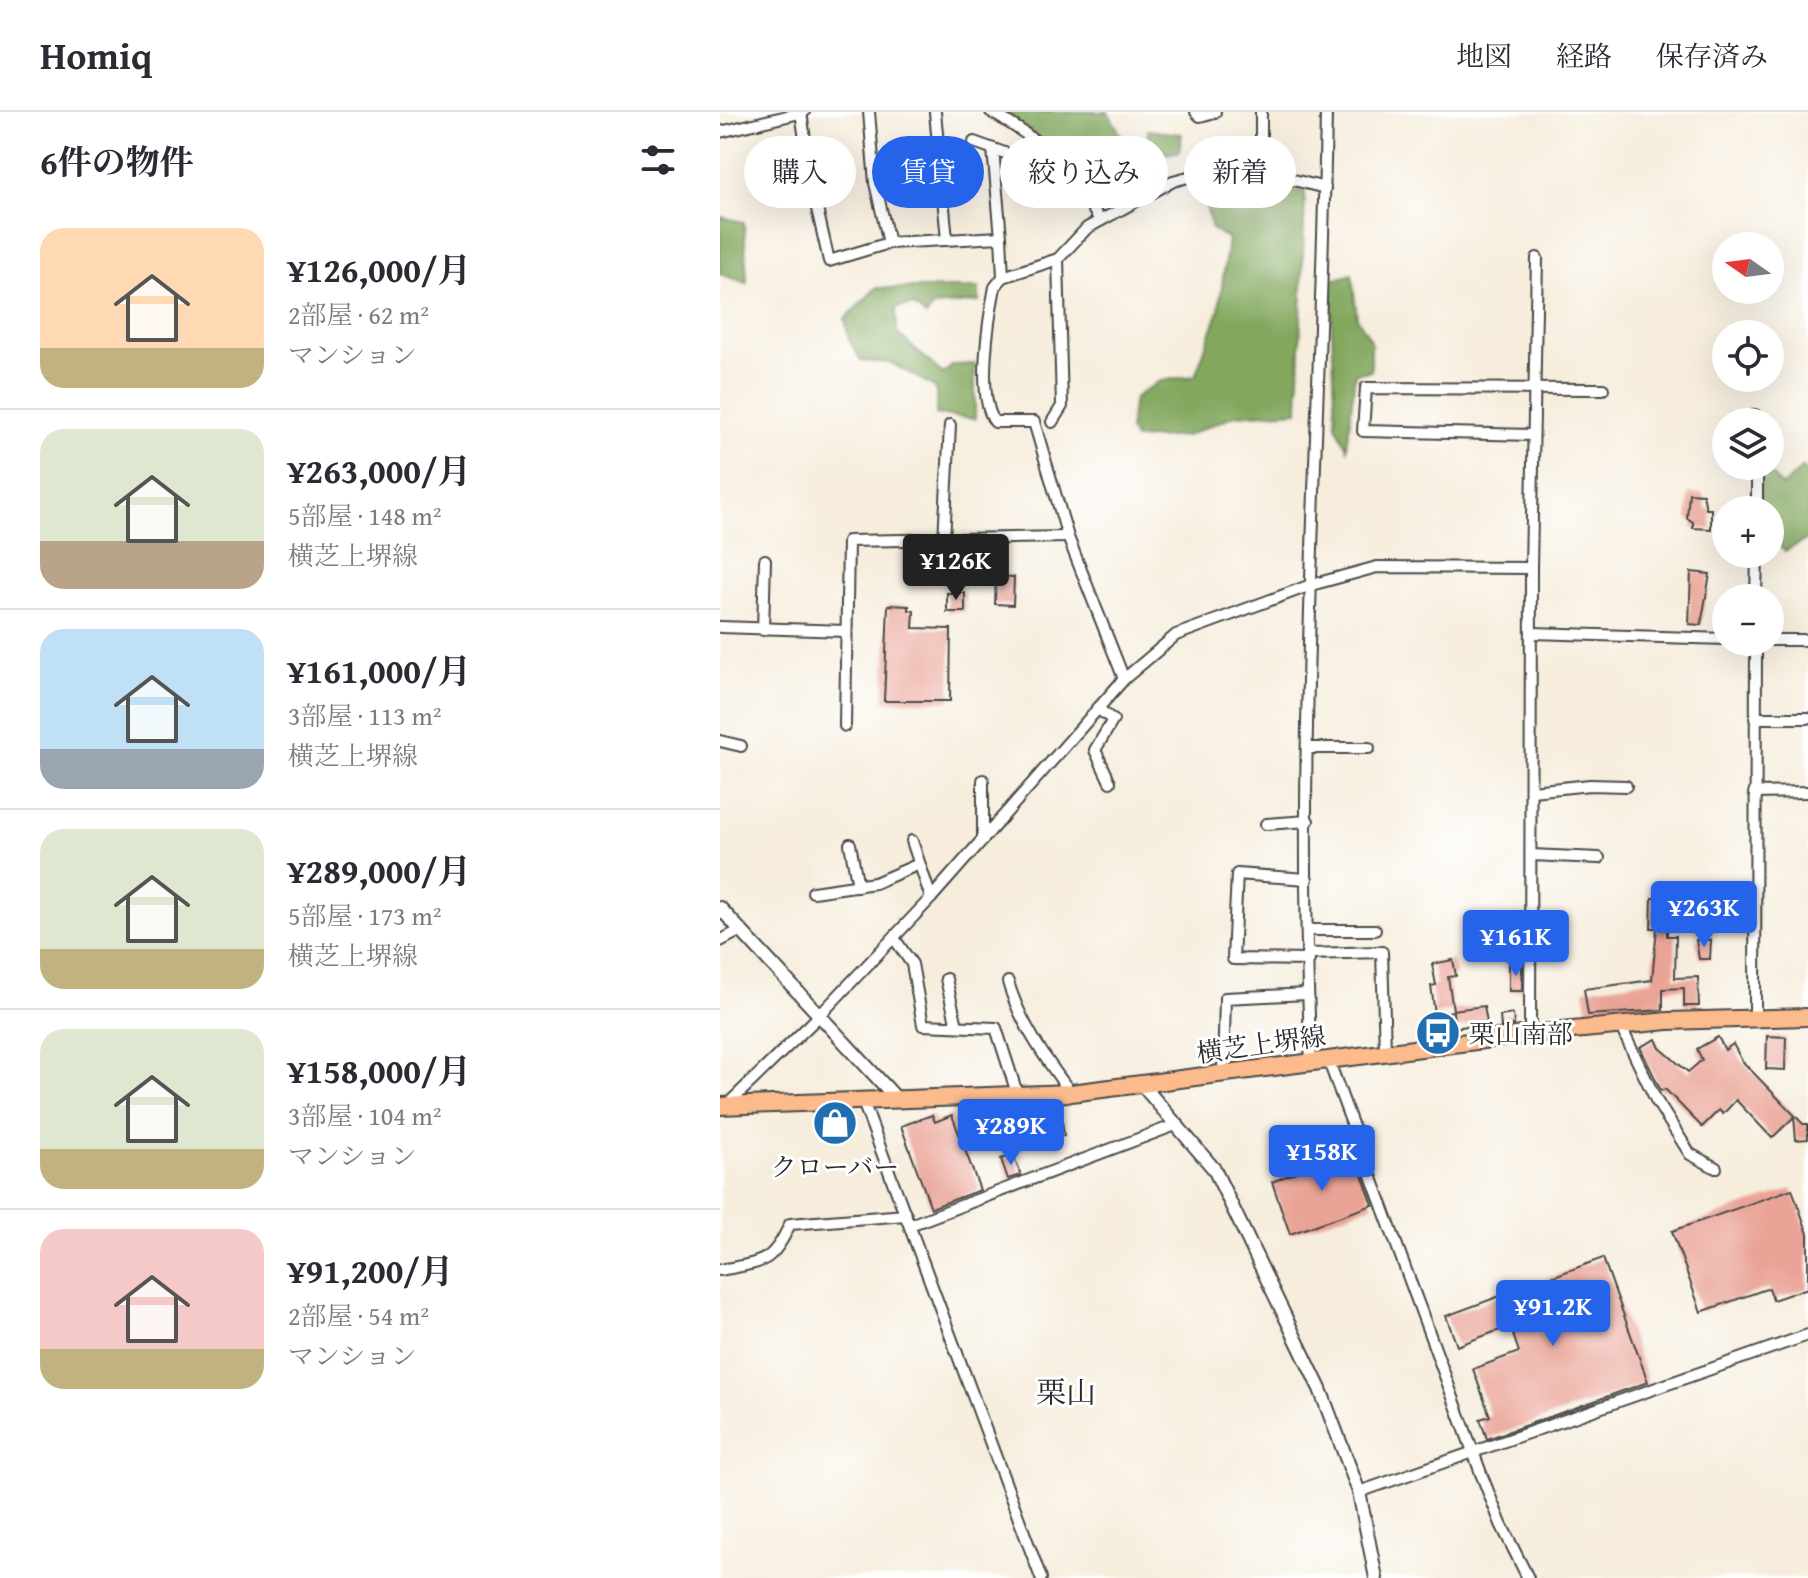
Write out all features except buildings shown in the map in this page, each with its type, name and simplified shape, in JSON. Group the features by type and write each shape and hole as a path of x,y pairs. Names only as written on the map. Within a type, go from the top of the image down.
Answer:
{"main road":[{"name":"横芝上堺線","path":"724,1105 1071,1093 1144,1087 1223,1073 1530,1034 1620,1025 1808,1017"}],"street":[{"path":"720,132 757,118 802,112 812,187 829,261 889,243 1001,237"},
{"path":"869,112 875,183 889,243"},
{"path":"935,112 947,240"},
{"path":"991,112 1027,131 1063,163 1100,220"},
{"path":"1196,112 1200,116 1215,112"},
{"path":"1261,112 1261,136"},
{"path":"1311,1062 1307,994 1307,879 1311,585 1326,112"},
{"path":"984,146 1000,151"},
{"path":"993,149 1003,277"},
{"path":"1124,679 1068,537 1034,422 995,422 990,416 986,388 991,306 995,287 1003,277 1058,259 1087,228 1173,181 1184,178"},
{"path":"1296,180 1325,188"},
{"path":"1530,1034 1531,568 1537,258"},
{"path":"1052,422 1062,406 1058,259"},
{"path":"1533,435 1363,431 1366,388 1603,389"},
{"path":"944,540 950,425"},
{"path":"845,726 848,541 1068,537"},
{"path":"763,630 765,560"},
{"path":"724,1105 820,1015 894,938 1124,679 1176,635 1311,585 1377,567 1531,568"},
{"path":"720,627 846,631"},
{"path":"1533,633 1712,639"},
{"path":"1784,640 1808,640"},
{"path":"1755,1017 1756,656"},
{"path":"1097,708 1113,720 1095,750 1110,782"},
{"path":"1755,718 1808,718"},
{"path":"720,741 741,746"},
{"path":"1309,748 1369,748"},
{"path":"983,780 983,839"},
{"path":"1532,791 1590,785 1626,786"},
{"path":"1754,793 1808,792"},
{"path":"1266,824 1308,821"},
{"path":"912,841 931,898"},
{"path":"850,844 858,886"},
{"path":"1531,855 1599,858"},
{"path":"813,892 875,883 919,864"},
{"path":"1307,879 1237,874 1233,959 1382,952 1385,1051"},
{"path":"720,908 896,1098"},
{"path":"720,941 741,930"},
{"path":"1308,930 1375,930"},
{"path":"894,938 912,964 923,1025 996,1028 1017,1093"},
{"path":"946,979 957,1026"},
{"path":"1008,982 1015,1007 1045,1059 1071,1093"},
{"path":"1223,1073 1225,998 1307,994"},
{"path":"1620,1025 1656,1100 1690,1154 1716,1168"},
{"path":"1328,1059 1501,1524 1528,1578"},
{"path":"1144,1087 1214,1169 1320,1389 1359,1492 1376,1578"},
{"path":"862,1099 1041,1578"},
{"path":"720,1270 766,1260 778,1251 790,1224 908,1220 1178,1124"},
{"path":"1359,1492 1808,1335"}],"green space":[{"path":"1005,112 1108,112 1122,136 1036,136"},
{"path":"1148,130 1182,134 1179,152 1168,153 1168,136 1148,136"},
{"path":"1296,190 1305,192 1298,411 1235,415 1186,436 1135,439 1129,430 1134,398 1160,381 1195,376 1219,310 1228,239 1212,229 1206,208 1296,208"},
{"path":"720,217 744,222 747,283 720,274"},
{"path":"1352,274 1357,318 1371,340 1371,371 1355,373 1347,448 1336,425 1330,281"},
{"path":"876,288 979,288 979,302 934,306 926,316 913,305 896,308 897,333 943,374 953,365 975,364 975,419 936,414 936,388 891,363 861,361 849,339 845,319"},
{"path":"1803,467 1808,478 1808,539 1785,551 1784,496 1751,496 1757,480 1776,480 1782,487"}],"place":[{"name":"栗山南部","path":"1438,1033"},
{"name":"クローバー","path":"835,1123"}],"district":[{"name":"栗山","path":"1066,1392"}]}
